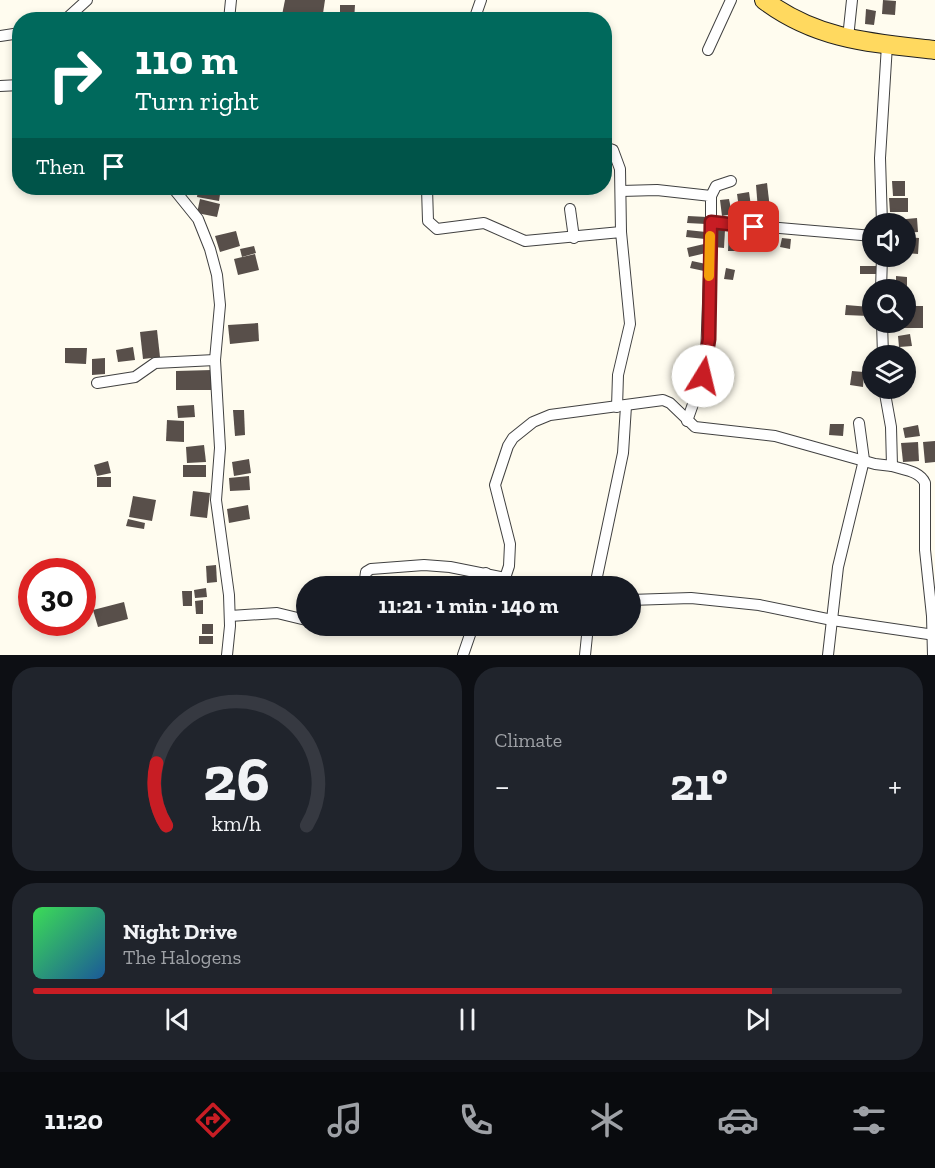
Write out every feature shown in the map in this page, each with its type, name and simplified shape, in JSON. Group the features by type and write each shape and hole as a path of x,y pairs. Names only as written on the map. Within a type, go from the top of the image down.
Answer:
{"main road":[{"path":"765,0 794,21 848,38 935,50"}],"street":[{"path":"708,50 731,0"},
{"path":"848,38 852,0"},
{"path":"882,213 880,158 886,45"},
{"path":"597,576 624,444 618,375 630,324 621,232 618,159 612,150"},
{"path":"687,421 703,376 706,357 711,196 716,186 732,181"},
{"path":"621,191 657,190 711,196"},
{"path":"179,195 198,219 217,275 220,305 215,360 220,448 216,500 226,562 230,616 227,655"},
{"path":"428,195 428,221 437,229 484,223 525,241 621,232"},
{"path":"570,209 574,238"},
{"path":"711,222 862,236"},
{"path":"97,383 135,377 155,363 215,360"},
{"path":"886,399 891,427 892,466"},
{"path":"506,576 510,543 495,486 508,446 513,438 542,417 558,413 667,401 695,427 710,430 740,430 775,436 914,472 924,479 933,655"},
{"path":"828,655 838,567 864,460 859,423"},
{"path":"365,576 366,572 378,567 424,565 486,573 492,576"},
{"path":"641,600 702,599 759,604 832,620 933,635"},
{"path":"230,616 277,612 296,617"},
{"path":"463,655 470,636"},
{"path":"585,655 587,636"}],"building":[{"path":"285,0 325,0 323,12 283,12"},
{"path":"883,0 896,1 895,15 882,14"},
{"path":"340,5 355,5 355,12 340,12"},
{"path":"866,9 876,11 874,25 865,24"},
{"path":"892,181 905,181 905,196 893,196"},
{"path":"767,183 770,209 758,210 756,185"},
{"path":"749,192 751,206 739,208 737,194"},
{"path":"197,195 220,195 219,201 197,197"},
{"path":"889,198 908,198 908,212 890,212"},
{"path":"200,199 220,204 217,217 197,213"},
{"path":"729,199 732,214 722,216 720,200"},
{"path":"688,216 707,217 706,224 687,223"},
{"path":"715,229 725,230 724,248 714,247"},
{"path":"687,230 706,232 705,239 686,237"},
{"path":"729,230 738,230 738,251 728,251"},
{"path":"236,231 240,246 220,252 215,236"},
{"path":"782,238 791,239 790,249 780,247"},
{"path":"916,238 919,238 918,254 916,254"},
{"path":"704,244 706,253 689,257 687,248"},
{"path":"254,246 256,253 242,257 240,249"},
{"path":"255,254 259,270 238,275 234,259"},
{"path":"692,261 706,264 704,271 690,268"},
{"path":"860,266 876,267 876,274 860,274"},
{"path":"726,268 735,270 733,280 724,279"},
{"path":"896,276 907,277 907,279 896,279"},
{"path":"846,305 862,306 862,316 845,315"},
{"path":"916,306 923,306 923,328 916,328"},
{"path":"258,323 259,341 230,344 228,325"},
{"path":"157,330 160,357 143,359 140,332"},
{"path":"910,334 912,345 899,345 898,336"},
{"path":"133,347 135,360 118,362 116,350"},
{"path":"65,348 87,348 86,364 65,363"},
{"path":"105,358 105,374 92,375 92,359"},
{"path":"212,370 213,390 176,390 176,371"},
{"path":"852,371 862,372 862,387 850,385"},
{"path":"194,405 195,417 178,418 177,406"},
{"path":"233,410 244,410 245,435 235,436"},
{"path":"167,420 184,421 184,442 166,441"},
{"path":"830,424 844,424 843,436 829,435"},
{"path":"918,425 920,436 905,438 903,428"},
{"path":"935,441 935,462 925,463 923,442"},
{"path":"918,442 919,461 903,462 901,443"},
{"path":"204,445 206,462 187,463 186,447"},
{"path":"249,459 251,473 234,476 232,462"},
{"path":"108,461 111,473 97,476 94,465"},
{"path":"183,465 206,465 206,477 183,477"},
{"path":"249,476 250,490 230,491 229,478"},
{"path":"97,477 111,477 111,487 97,487"},
{"path":"193,491 210,493 207,518 190,516"},
{"path":"133,496 156,500 152,521 129,517"},
{"path":"248,505 250,519 229,523 227,509"},
{"path":"128,519 145,523 144,529 126,526"},
{"path":"216,565 217,582 207,583 206,566"},
{"path":"206,588 207,597 195,598 194,590"},
{"path":"182,591 192,591 192,606 183,606"},
{"path":"203,600 203,614 196,614 195,601"},
{"path":"124,602 128,619 98,627 96,609"},
{"path":"202,624 213,624 213,634 202,634"},
{"path":"199,636 213,636 213,644 199,644"}],"slow traffic":[{"path":"709,276 710,236"}],"route":[{"path":"703,376 709,339 711,222 754,227"}]}
